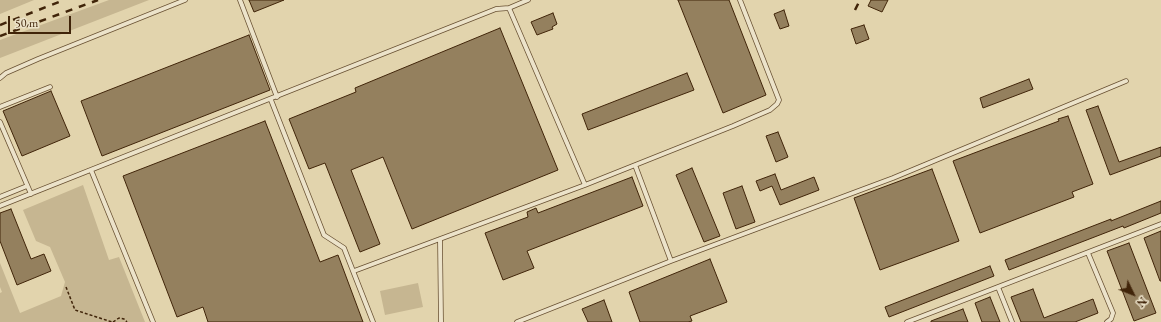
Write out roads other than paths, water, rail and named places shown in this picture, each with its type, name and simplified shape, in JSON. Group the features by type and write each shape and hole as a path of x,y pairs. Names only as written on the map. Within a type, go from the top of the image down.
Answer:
{"lane":[{"path":"0,78 6,73 38,59 185,0"},
{"path":"240,0 277,97"},
{"path":"0,206 496,9 509,8 528,0"},
{"path":"354,271 585,185 770,110 779,100 740,0"},
{"path":"509,8 585,185"},
{"path":"517,322 671,261 893,178 1126,82"},
{"path":"0,106 50,87"},
{"path":"270,100 324,235 344,248 373,322"},
{"path":"0,124 30,194"},
{"path":"635,165 671,261"},
{"path":"91,170 153,322"},
{"path":"0,197 27,186"},
{"path":"907,322 1161,224"},
{"path":"440,239 441,322"},
{"path":"1088,253 1113,313 1111,319 1107,322"},
{"path":"998,287 1012,322"}],"railway":[{"path":"0,25 64,0"},
{"path":"0,36 98,0"},
{"path":"855,10 860,0"}]}
